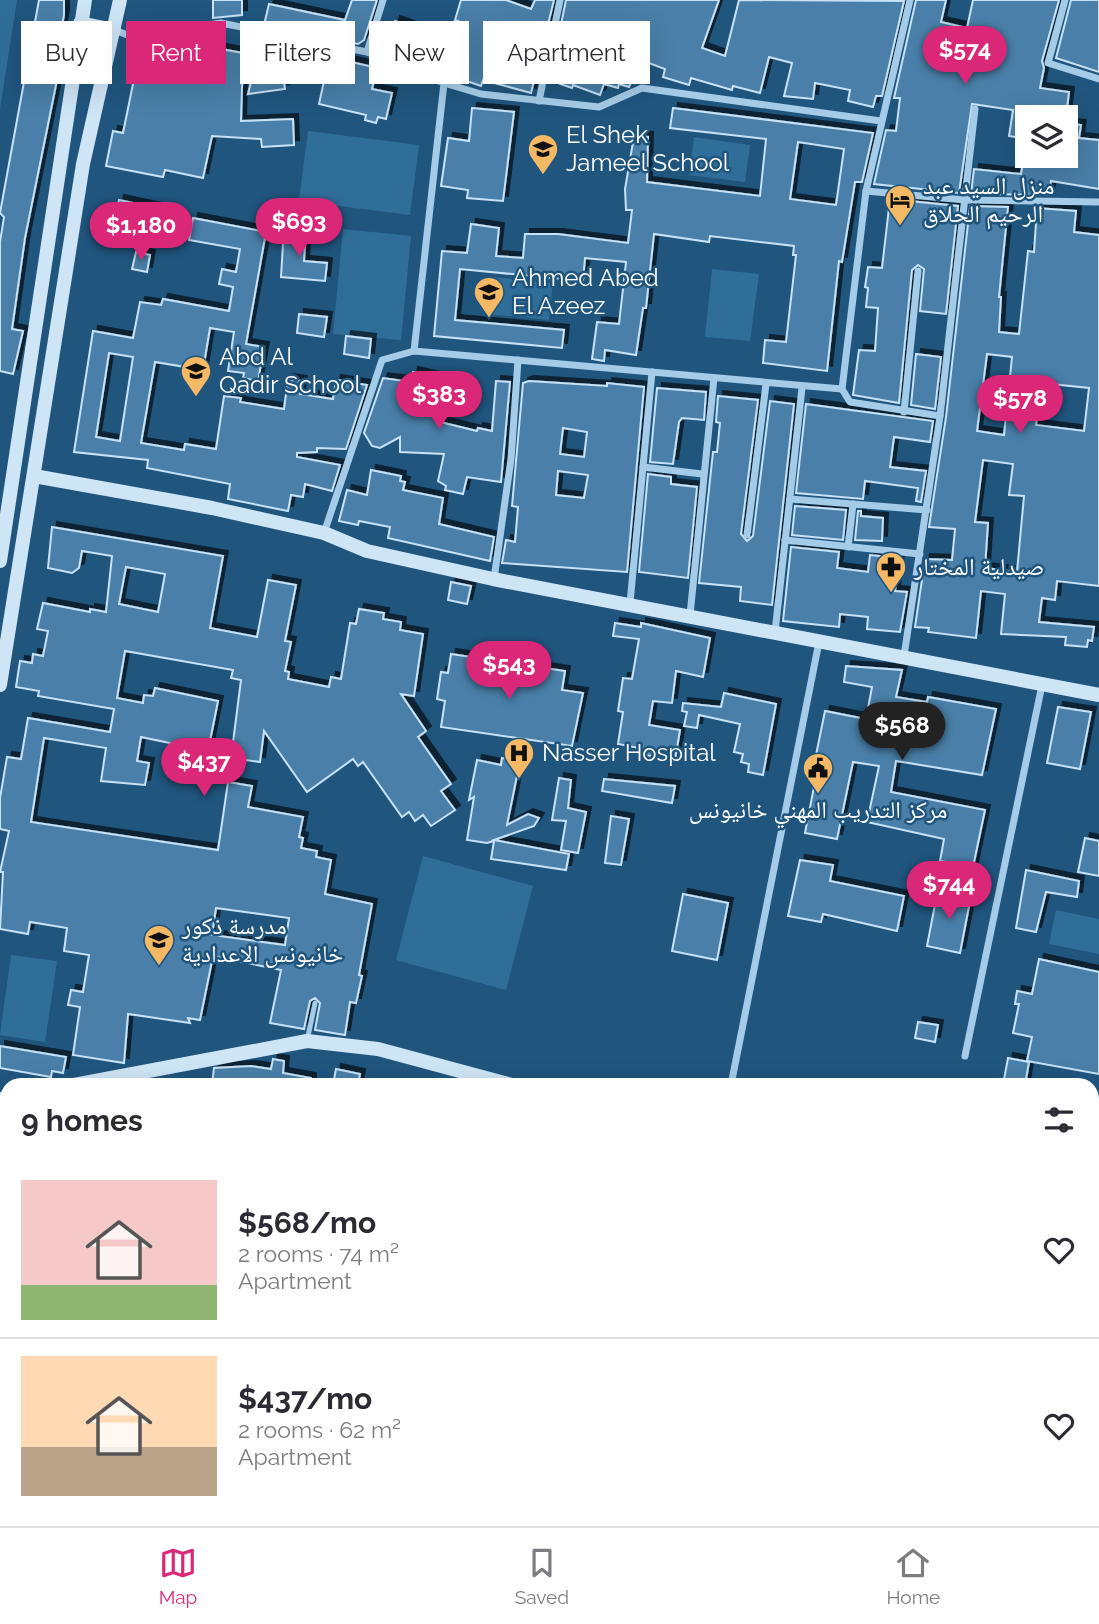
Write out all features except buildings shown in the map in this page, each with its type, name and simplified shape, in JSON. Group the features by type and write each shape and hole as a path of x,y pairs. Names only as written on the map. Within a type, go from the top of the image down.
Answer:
{"street":[{"path":"80,21 85,0"},
{"path":"0,685 83,164 120,0"},
{"path":"114,30 133,37 221,23 367,52 383,0"},
{"path":"539,101 560,0"},
{"path":"910,0 866,191 842,389 850,402 940,416"},
{"path":"1065,0 1048,63 1099,79"},
{"path":"0,561 71,84"},
{"path":"414,351 444,84"},
{"path":"447,84 481,94 599,107 642,88 881,121"},
{"path":"904,656 940,416 975,109"},
{"path":"866,191 965,200 1099,202"},
{"path":"904,412 918,271"},
{"path":"324,533 382,360 414,351 802,388 842,389"},
{"path":"494,579 511,459 518,360"},
{"path":"630,603 652,372"},
{"path":"690,615 702,474 714,378"},
{"path":"747,535 765,384"},
{"path":"775,632 802,388"},
{"path":"643,467 702,474"},
{"path":"34,476 212,508 324,533 367,551 494,579 1099,695"},
{"path":"790,499 927,510"},
{"path":"848,547 853,504"},
{"path":"785,540 920,554"},
{"path":"732,1078 819,642"},
{"path":"965,1056 1042,685"},
{"path":"111,1078 307,1041 378,1049 486,1078"},
{"path":"535,1526 543,1526"}],"lane":[{"path":"307,1041 315,1003"}],"shaded area":[{"path":"0,0 17,0 0,109"},
{"path":"308,131 419,145 410,215 299,201"},
{"path":"694,137 750,145 745,182 689,175"},
{"path":"343,229 411,236 401,340 333,334"},
{"path":"712,269 759,274 750,341 705,337"},
{"path":"491,277 553,283 549,320 487,314"},
{"path":"423,856 533,886 506,990 396,960"},
{"path":"1056,910 1099,919 1099,954 1049,944"},
{"path":"11,955 57,961 45,1042 0,1035"}],"place":[{"name":"El Shek Jameel School","path":"543,176"},
{"name":"منزل السيد عبد الرحيم الحلاق","path":"900,227"},
{"name":"Ahmed Abed El Azeez","path":"489,319"},
{"name":"Abd Al Qadir School","path":"196,398"},
{"name":"صيدلية المختار","path":"891,594"},
{"name":"Nasser Hospital","path":"519,780"},
{"name":"مركز التدريب المهني خانيونس","path":"818,795"},
{"name":"مدرسة ذكور خانيونس الاعدادية","path":"159,967"}]}
